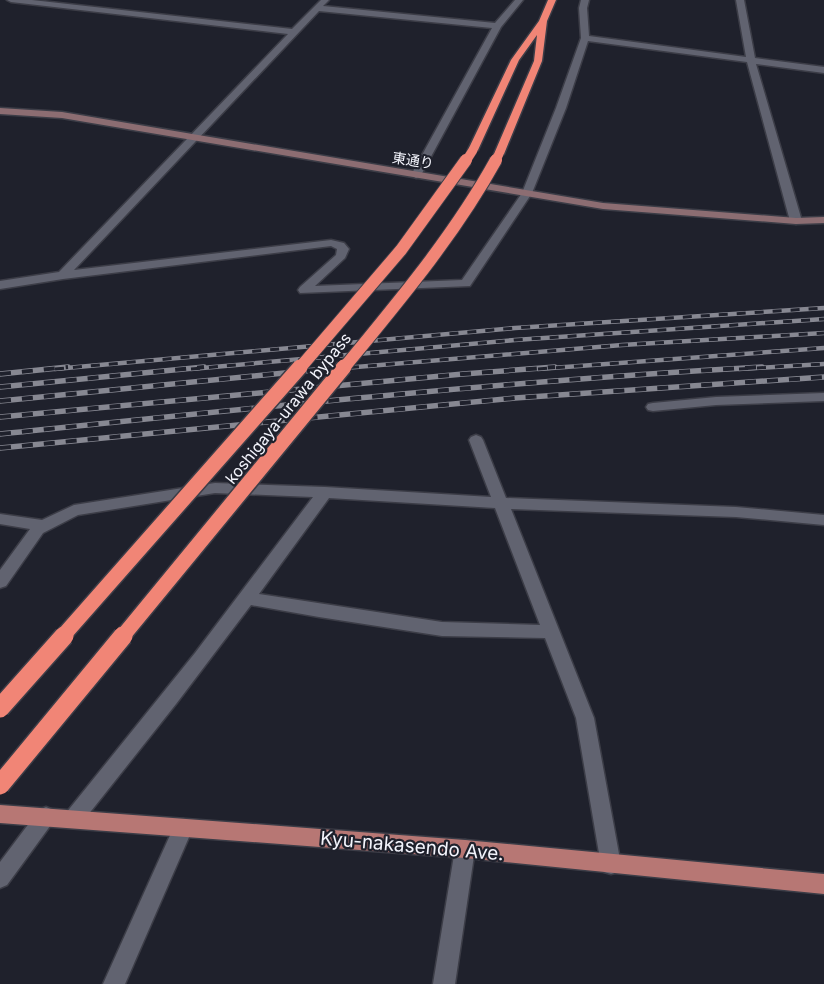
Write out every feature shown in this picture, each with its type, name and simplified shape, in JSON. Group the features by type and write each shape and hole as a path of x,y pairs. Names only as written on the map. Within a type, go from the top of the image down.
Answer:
{"highway":[{"name":"koshigaya-urawa bypass","path":"0,708 357,303 415,233 450,187 473,150 514,60 543,21 552,0"},
{"name":"koshigaya-urawa bypass","path":"0,785 395,306 447,240 478,192 498,154 538,60 543,21"}],"main road":[{"name":"Kyu-nakasendo Ave.","path":"0,814 465,849 611,865 824,884"}],"street":[{"path":"12,0 294,32"},
{"path":"63,275 325,0"},
{"path":"416,175 497,26 518,0"},
{"path":"0,285 63,275 331,243 340,245 343,249 341,256 304,290 466,283 527,193 561,108 585,38 583,8 586,0"},
{"path":"740,0 751,60 796,221"},
{"path":"317,8 497,26"},
{"path":"585,38 824,70"},
{"name":"東通り","path":"0,111 62,115 602,206 796,221 824,220"},
{"path":"653,407 716,401 824,397"},
{"path":"476,440 499,503 585,718 611,865"},
{"path":"0,582 38,529 74,510 215,488 325,492 499,503 736,512 824,520"},
{"path":"73,819 248,598 325,492"},
{"path":"0,519 44,526"},
{"path":"248,598 319,611 442,629 552,632"},
{"path":"0,878 46,816"},
{"path":"114,984 183,828"},
{"path":"444,984 465,849"}],"railway":[{"path":"55,369 515,328 824,308"},
{"path":"191,369 515,340 824,319"},
{"path":"332,369 622,345 824,333"},
{"path":"538,369 824,348"},
{"path":"739,369 824,364"},
{"path":"0,374 68,367"},
{"path":"0,387 204,367"},
{"path":"0,401 345,367"},
{"path":"0,417 555,367"},
{"path":"0,434 476,387 762,367"},
{"path":"0,448 515,398 824,377"}]}
